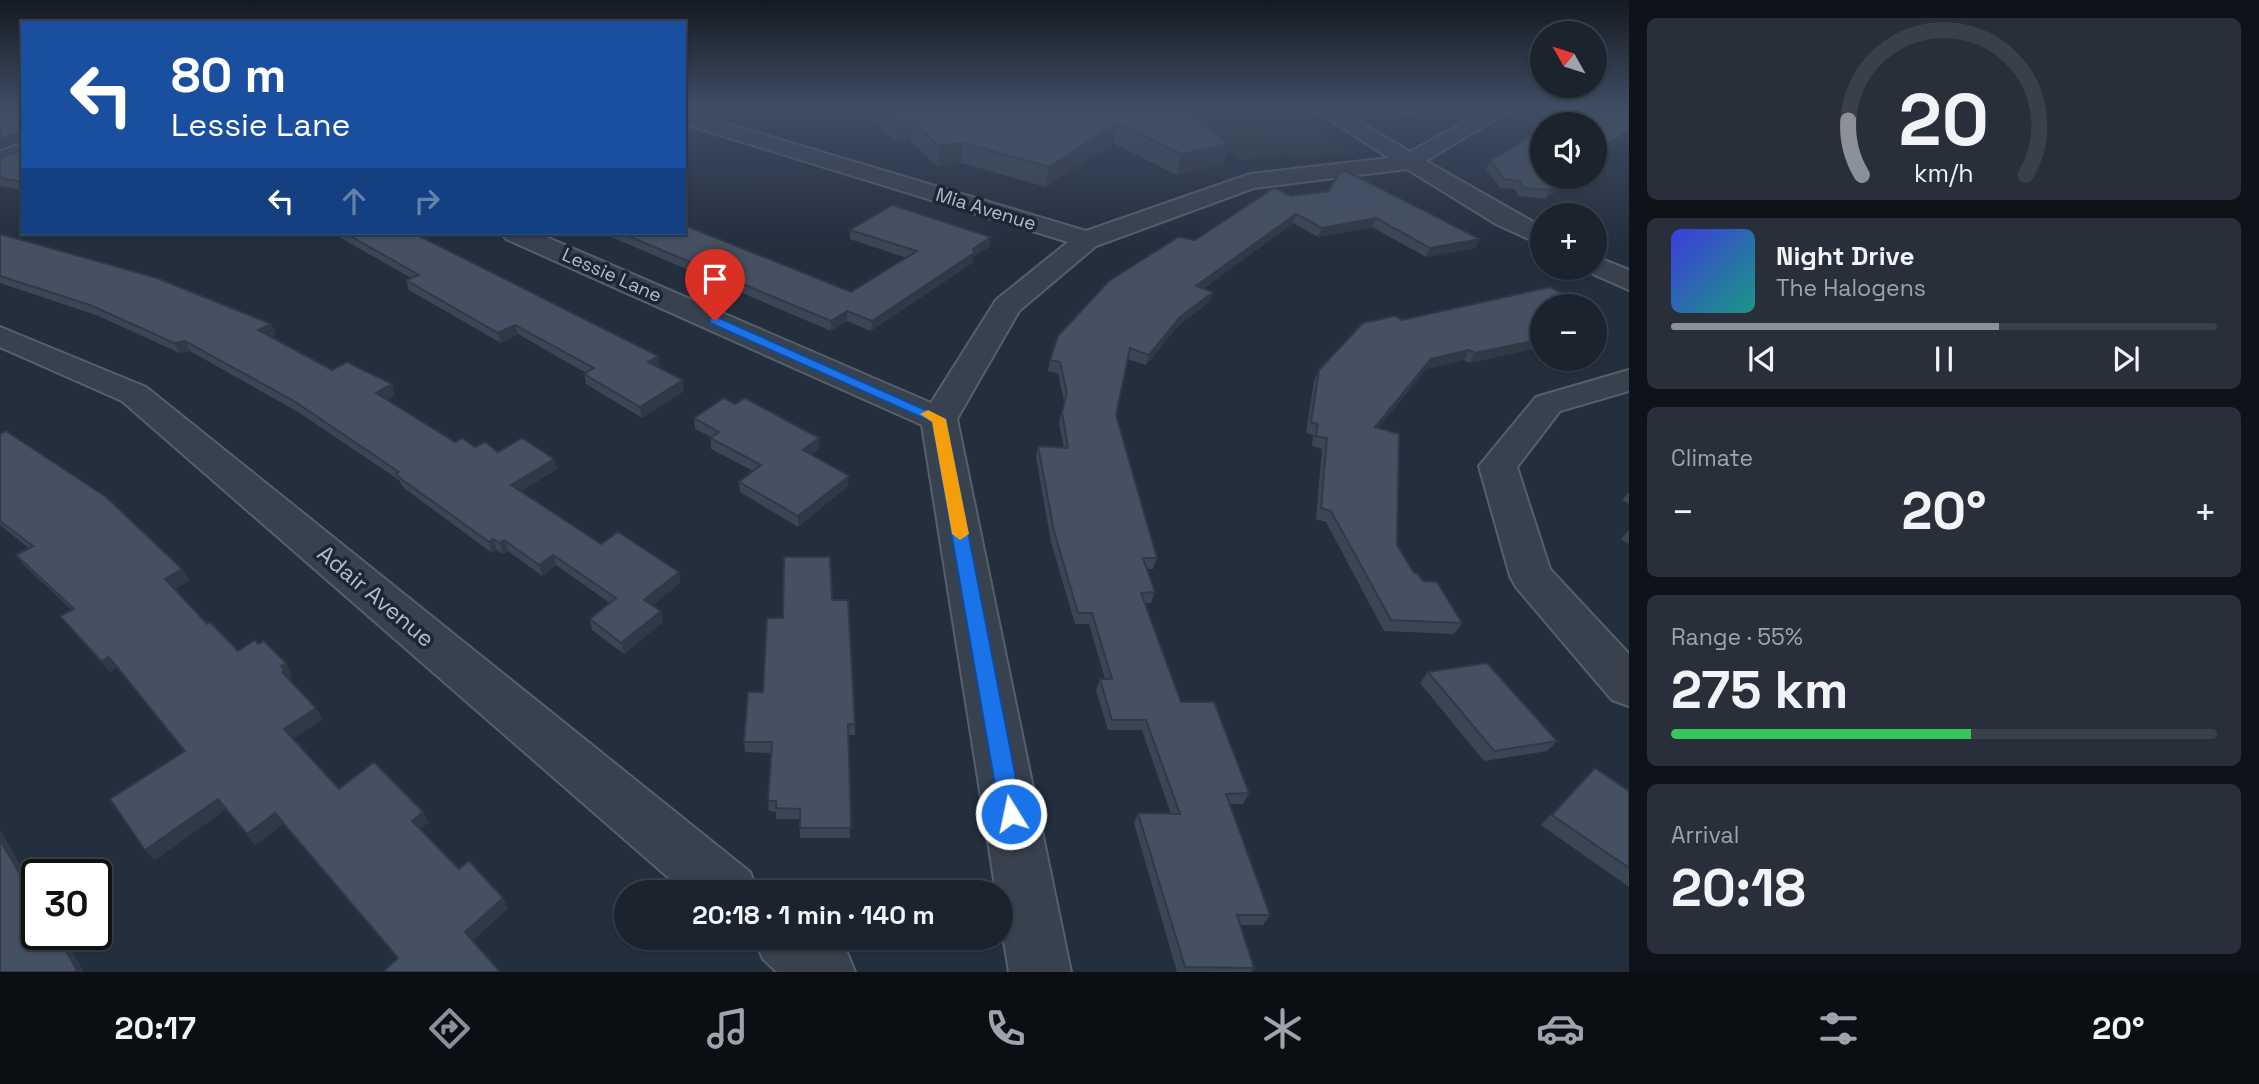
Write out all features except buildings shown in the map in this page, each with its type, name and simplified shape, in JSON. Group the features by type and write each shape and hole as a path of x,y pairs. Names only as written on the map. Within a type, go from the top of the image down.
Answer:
{"street":[{"name":"Mia Avenue","path":"800,152 1087,240"},
{"path":"1394,152 1530,230"},
{"path":"1040,972 939,419 1007,306 1087,240 1250,181 1409,162 1426,152"},
{"name":"Lessie Lane","path":"521,235 939,419"},
{"path":"1607,270 1629,281"},
{"name":"Adair Avenue","path":"0,335 134,394 715,880"},
{"path":"1629,380 1548,404 1498,466 1531,576 1629,686"},
{"path":"798,950 824,972"}],"green space":[{"path":"1232,152 1280,152 1282,155 1241,160"},
{"path":"1282,152 1349,153 1286,155"}],"slow traffic":[{"path":"928,414 939,419 960,534"}],"route":[{"path":"715,321 939,419 1011,814"}]}
